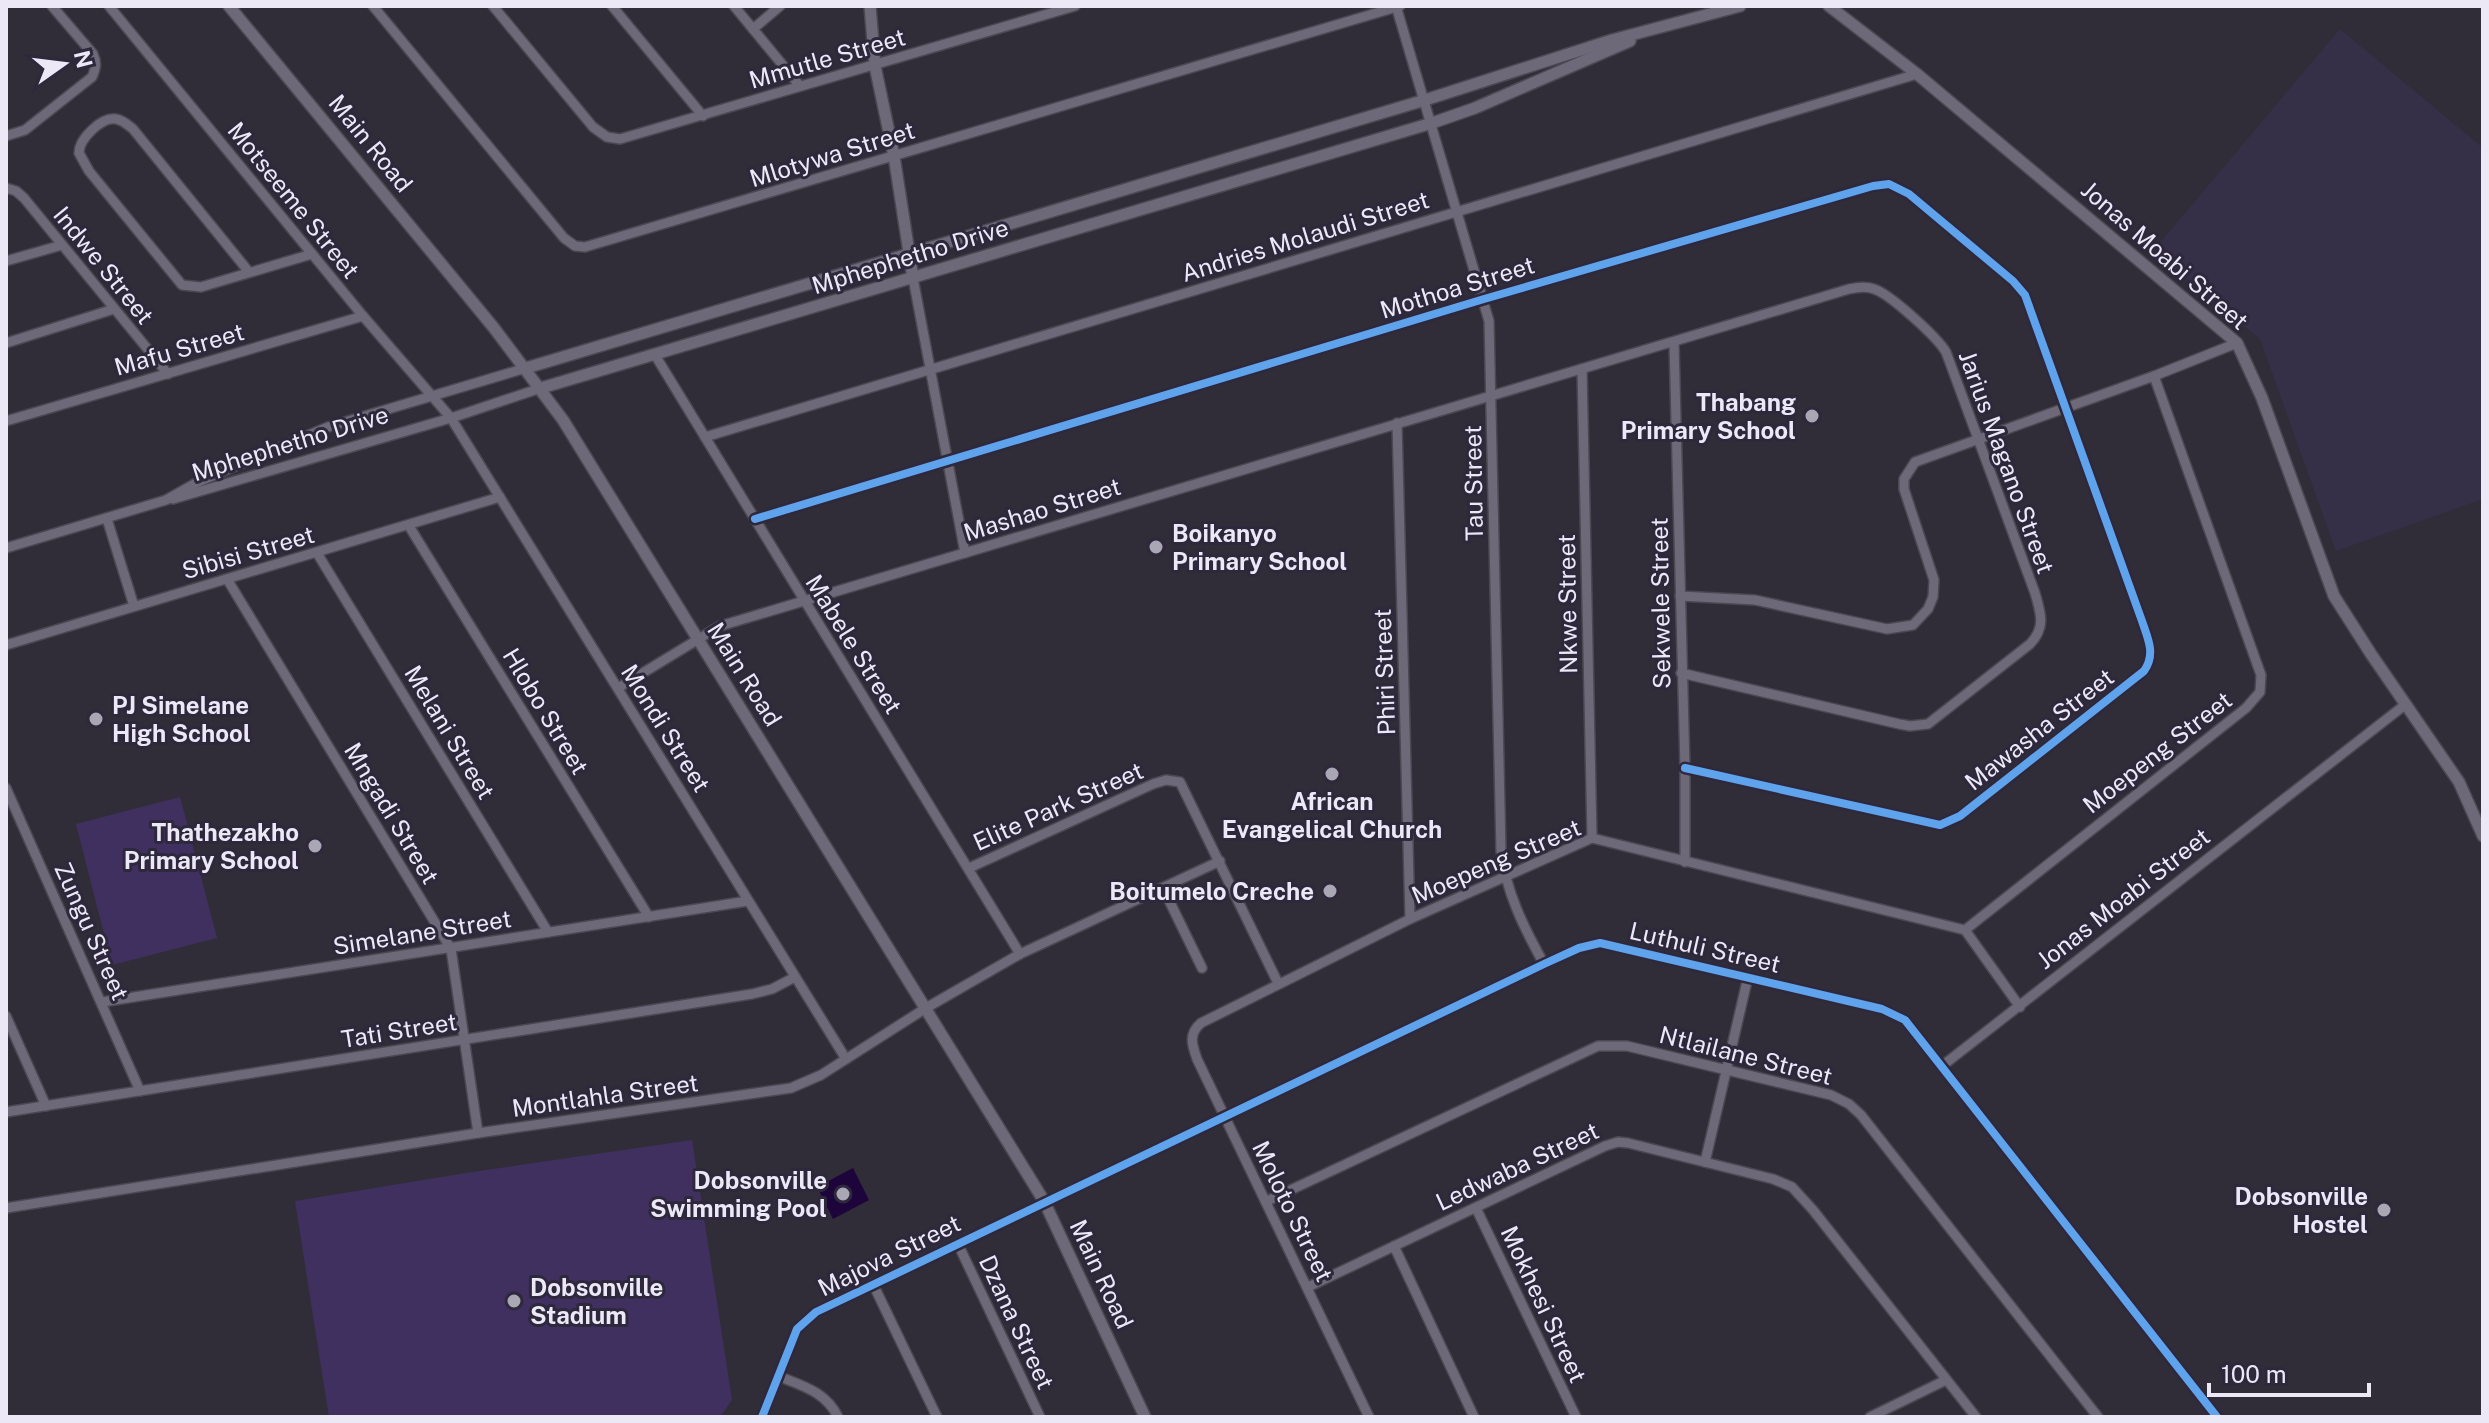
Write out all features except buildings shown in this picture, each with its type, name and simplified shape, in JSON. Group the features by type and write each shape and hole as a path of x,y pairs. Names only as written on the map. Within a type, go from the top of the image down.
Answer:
{"street":[{"path":"6,136 25,130 92,77 95,70 93,54 52,6"},
{"name":"Motseeme Street","path":"109,6 363,316 451,418"},
{"name":"Main Road","path":"229,6 541,388 1044,1201 1145,1417"},
{"name":"Mlotywa Street","path":"373,6 557,229 575,246 597,246 1398,6"},
{"name":"Mmutle Street","path":"493,6 593,127 607,137 620,139 1075,6"},
{"path":"612,6 703,116"},
{"path":"734,6 800,86"},
{"path":"753,29 780,6"},
{"path":"870,6 875,66 894,156 907,253 965,553"},
{"name":"Tau Street","path":"1398,6 1484,299 1489,333 1501,851 1504,876 1524,929 1544,964"},
{"name":"Mphephetho Drive","path":"166,500 209,477 328,427 1425,100 1612,40 1740,6"},
{"name":"Jonas Moabi Street","path":"1829,6 1917,74 2237,343 2262,398 2334,596 2459,782 2483,836"},
{"name":"Mphephetho Drive","path":"6,548 166,500 187,497 541,388 1432,123 1515,92 1659,29"},
{"name":"Andries Molaudi Street","path":"705,437 1917,74"},
{"path":"249,272 133,129 112,118 81,141 79,153 82,161 182,285 201,287 312,254"},
{"name":"Mothoa Street","path":"755,519 1484,299 1873,186 1889,184 1909,194 2021,289 2031,308 2065,407"},
{"name":"Indwe Street","path":"6,188 24,198 168,374"},
{"path":"6,261 62,245"},
{"name":"Jarius Magano Street","path":"1490,394 1674,343 1849,289 1872,288 1891,300 1941,344 1950,361 2035,593 2042,630 2030,644 1928,724 1910,726 1681,673"},
{"path":"6,343 114,309"},
{"name":"Mafu Street","path":"6,421 363,316"},
{"name":"Sekwele Street","path":"1674,343 1685,862"},
{"path":"1680,596 1747,598 1887,629 1913,625 1928,609 1935,588 1930,564 1904,489 1904,479 1915,462 2237,343"},
{"name":"Mabele Street","path":"655,355 1020,954"},
{"name":"Nkwe Street","path":"1582,369 1592,838"},
{"name":"Moepeng Street","path":"1201,1023 1410,919 1592,838 1965,930 2246,708 2260,692 2261,675 2154,376"},
{"name":"Mashao Street","path":"618,688 720,626 1490,394"},
{"name":"Mawasha Street","path":"1685,768 1940,825 1960,816 2144,671 2150,662 2149,643 2065,407"},
{"name":"Mondi Street","path":"451,418 846,1059"},
{"name":"Phiri Street","path":"1397,423 1410,919"},
{"name":"Sibisi Street","path":"6,645 500,497"},
{"path":"107,519 134,606"},
{"name":"Hlobo Street","path":"409,526 649,917"},
{"name":"Melani Street","path":"317,553 548,932"},
{"name":"Mngadi Street","path":"227,579 451,949 478,1133"},
{"name":"Jonas Moabi Street","path":"1942,1066 2406,704"},
{"name":"Elite Park Street","path":"969,868 1166,780 1180,782 1278,983"},
{"name":"Zungu Street","path":"6,788 140,1091"},
{"name":"Montlahla Street","path":"6,1208 804,1084 1020,954 1220,861"},
{"path":"1163,888 1202,968"},
{"name":"Simelane Street","path":"102,1002 748,901"},
{"path":"1965,930 2020,1007"},
{"name":"Luthuli Street","path":"1044,1201 1544,964 1579,948 1600,943 1897,1015 1942,1066 2217,1417"},
{"name":"Tati Street","path":"6,1112 752,994 772,989 795,977"},
{"path":"1705,1162 1748,977"},
{"path":"6,1016 46,1106"},
{"name":"Moloto Street","path":"1201,1023 1195,1028 1191,1043 1369,1417"},
{"name":"Ntlailane Street","path":"1267,1201 1598,1046 1627,1046 1831,1095 1849,1104 1861,1115 2098,1417"},
{"name":"Ledwaba Street","path":"1308,1287 1618,1142 1773,1179 1799,1193 1976,1417"},
{"name":"Majova Street","path":"762,1417 789,1344 807,1317 1044,1201"},
{"name":"Mokhesi Street","path":"1476,1208 1576,1417"},
{"name":"Dzana Street","path":"958,1244 1040,1417"},
{"path":"1394,1246 1474,1417"},
{"path":"873,1284 937,1417"},
{"path":"778,1376 814,1390 833,1406 838,1417"},
{"path":"1870,1417 1946,1380"}],"shaded area":[{"path":"2340,29 2483,148 2483,499 2336,551 2260,339 2153,251"},
{"path":"180,797 217,938 112,965 76,824"},
{"name":"Dobsonville Stadium","path":"692,1140 732,1400 720,1417 329,1417 295,1201"},
{"name":"Dobsonville Swimming Pool","path":"853,1168 869,1200 833,1219 817,1187"}],"cycle path":[{"path":"755,519 1484,299 1873,186 1889,184 1909,194 2013,281 2025,295 2147,634 2150,646 2148,665 1960,816 1940,825 1685,768"},
{"path":"762,1417 797,1329 816,1312 1544,964 1579,948 1600,943 1882,1009 1905,1020 2217,1417"}],"place":[{"name":"Thabang Primary School","path":"1812,416"},
{"name":"Boikanyo Primary School","path":"1156,547"},
{"name":"PJ Simelane High School","path":"96,719"},
{"name":"African Evangelical Church","path":"1332,774"},
{"name":"Thathezakho Primary School","path":"315,846"},
{"name":"Boitumelo Creche","path":"1330,891"},
{"name":"Dobsonville Swimming Pool","path":"843,1194"},
{"name":"Dobsonville Hostel","path":"2384,1210"},
{"name":"Dobsonville Stadium","path":"514,1301"}]}
